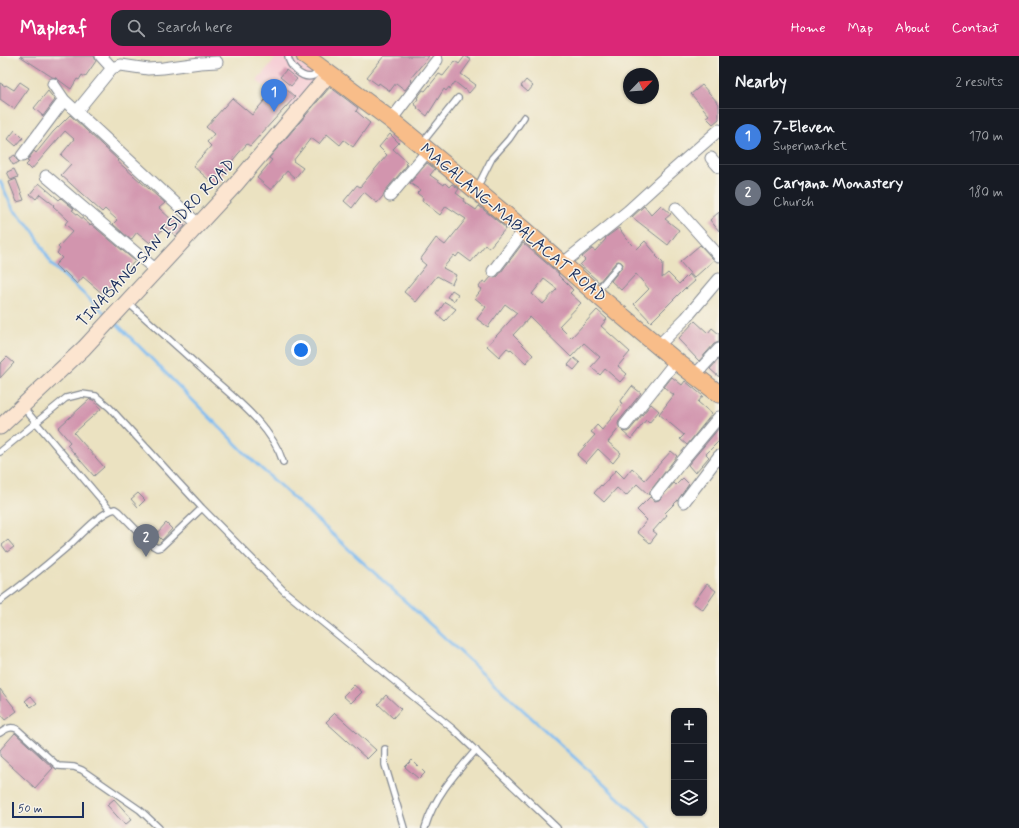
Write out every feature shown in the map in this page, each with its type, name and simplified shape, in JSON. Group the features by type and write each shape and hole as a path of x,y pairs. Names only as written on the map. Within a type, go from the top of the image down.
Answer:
{"main road":[{"name":"MAGALANG-MABALACAT ROAD","path":"305,56 391,120 524,230 658,346 719,394"}],"street":[{"path":"101,56 112,68"},
{"path":"391,120 437,60"},
{"path":"76,111 112,68 121,64 148,69 217,62"},
{"name":"TINABANG-SAN ISIDRO ROAD","path":"0,428 84,348 236,184 326,71"},
{"path":"53,84 64,100 198,224"},
{"path":"22,156 64,100"},
{"path":"562,264 628,211 719,130"},
{"path":"390,196 424,148"},
{"path":"711,158 719,167"},
{"path":"46,176 156,270"},
{"path":"676,208 719,256"},
{"path":"492,271 524,230"},
{"path":"658,346 686,318 719,280"},
{"path":"695,375 719,348"},
{"path":"625,425 676,361"},
{"path":"656,494 719,417"},
{"path":"684,502 719,456"}],"lane":[{"path":"288,56 293,68 305,77 313,76 326,71"},
{"path":"424,148 458,98"},
{"path":"476,190 492,158 509,139 524,117"},
{"path":"595,293 619,265"},
{"path":"127,301 235,399 266,430 279,450 283,462"},
{"path":"0,452 66,398 82,394 96,396 110,408 202,508 284,591 453,729 557,828"},
{"path":"22,407 110,510"},
{"path":"0,601 60,553 102,515 110,510 116,509 150,544 157,548 161,547 202,508"},
{"path":"0,733 8,728 17,729 58,766 74,767 82,770 140,810 159,828"},
{"path":"385,749 385,765 404,828"},
{"path":"425,828 436,801 447,785 476,750"}],"shaded area":[{"path":"277,56 291,56 320,79 296,111 257,81"}],"building":[{"path":"20,56 94,56 96,61 85,77 82,75 79,80 77,79 71,89"},
{"path":"384,56 429,56 410,79 412,81 405,90 396,83 390,91 367,77"},
{"path":"465,56 471,60 461,74 476,85 469,93 455,82 450,89 449,87 446,91 444,89 427,116 414,104 418,99 417,98 439,74 443,76 455,61 459,64"},
{"path":"286,70 297,79 291,86 280,77"},
{"path":"526,80 533,86 528,92 521,86"},
{"path":"20,82 29,88 14,109 0,99 0,83 14,90"},
{"path":"702,85 719,104 719,119 713,124 706,117 709,115 691,94"},
{"path":"330,87 358,108 356,111 370,123 353,147 344,140 340,145 327,134 319,144 311,138 293,161 303,168 295,178 287,171 271,190 257,178 272,160 269,158"},
{"path":"285,88 295,97 250,146 247,144 238,154 222,176 224,178 216,186 193,166 211,146 207,142 214,134 206,127 232,98 252,115 271,93 277,98"},
{"path":"48,91 55,100 43,116 34,108"},
{"path":"70,115 118,160 117,161 165,203 159,208 172,220 174,217 185,226 176,236 165,227 150,243 137,232 131,240 113,224 117,220 105,209 102,212 61,175 71,164 61,155 74,139 65,131 31,170 26,165 34,151 36,153 53,132"},
{"path":"15,130 23,138 16,146 8,139"},
{"path":"390,134 399,143 393,149 407,162 405,164 407,165 377,203 364,192 352,208 344,201 357,185 360,187 387,155 379,147"},
{"path":"15,155 19,162 13,165 9,158"},
{"path":"427,163 435,169 430,175 444,185 445,183 449,187 452,184 459,189 456,193 464,199 463,201 476,210 479,206 506,228 489,248 485,245 471,262 459,253 456,257 454,255 443,268 456,275 452,284 437,276 416,302 404,292 426,265 420,260 436,238 445,245 466,219 446,206 440,215 422,201 422,197 417,193 420,190 410,183"},
{"path":"14,169 18,177 11,180 7,172"},
{"path":"16,179 24,200 17,202 9,182"},
{"path":"39,183 59,200 61,198 74,209 72,210 135,261 103,294 83,277 77,284 64,271 63,273 55,265 62,258 57,253 60,249 58,247 73,231 65,224 68,220 53,206 54,205 40,194 36,199 30,194"},
{"path":"661,205 671,214 665,219 679,230 668,245 632,217 644,206 651,215"},
{"path":"719,212 719,231 710,220"},
{"path":"619,228 637,249 645,241 663,263 662,278 668,273 679,284 689,274 695,281 686,289 685,288 651,322 634,304 649,289 636,274 621,290 611,281 622,267 623,264 621,262 616,262 599,282 580,265 585,260 582,257 592,249 595,251 606,239 605,238"},
{"path":"523,243 559,274 558,275 573,290 570,293 581,303 559,326 571,338 597,310 607,319 601,326 630,352 618,366 627,374 620,382 605,369 600,375 591,367 600,357 584,343 571,357 530,317 513,335 533,355 526,363 511,349 510,350 507,348 499,357 487,346 517,313 505,304 488,327 477,319 486,307 475,298 482,289 479,287 483,281 486,283 491,277 495,278","holes":["544,279 557,289 543,304 532,294"]},
{"path":"700,245 714,260 694,278 680,262"},
{"path":"452,290 458,294 454,301 447,297"},
{"path":"445,302 456,309 445,321 437,314"},
{"path":"695,321 708,333 712,328 719,334 719,342 714,344 699,361 678,339"},
{"path":"7,357 14,363 0,378 0,364"},
{"path":"574,358 580,363 574,370 568,365"},
{"path":"719,359 719,377 710,369"},
{"path":"672,377 682,385 685,381 703,396 698,402 712,414 687,445 680,439 684,435 659,414 674,395 664,387"},
{"path":"632,386 641,393 619,421 618,424 620,429 619,428 608,442 621,453 613,463 598,449 586,463 577,455 595,435 591,432 597,425 602,430 618,410 622,403 620,402"},
{"path":"90,399 93,400 101,409 74,433 104,467 94,476 67,445 70,442 58,428"},
{"path":"651,404 659,411 649,423 646,420 631,439 622,431 627,432 630,430"},
{"path":"719,428 719,441 706,454 709,457 695,473 688,465"},
{"path":"671,451 677,456 651,490 649,495 637,484 626,496 617,488 604,502 594,493 616,470 624,478 632,468 645,480"},
{"path":"683,478 689,484 678,500 665,513 667,515 653,531 657,534 650,543 637,532 647,520 637,510 650,497 655,501 659,500 674,483 676,485"},
{"path":"138,493 145,500 138,507 131,499"},
{"path":"166,523 172,529 162,540 156,534"},
{"path":"8,540 14,547 7,552 2,545"},
{"path":"707,584 716,591 703,610 693,603"},
{"path":"354,685 362,692 351,703 343,696"},
{"path":"0,689 17,711 5,720 0,714"},
{"path":"386,695 401,709 393,718 378,704"},
{"path":"31,696 37,703 31,707 25,701"},
{"path":"335,713 376,750 367,759 326,722"},
{"path":"15,733 53,768 35,788 0,756 0,750"},
{"path":"412,760 425,773 419,779 405,767"},
{"path":"114,799 132,819 125,825 107,805"}],"waterway":[{"path":"0,181 13,209 33,230 52,265 108,316"},
{"path":"116,323 251,459 651,828"}],"place":[{"name":"7-Eleven","path":"274,112"},
{"name":"Caryana Monastery","path":"146,557"}]}
